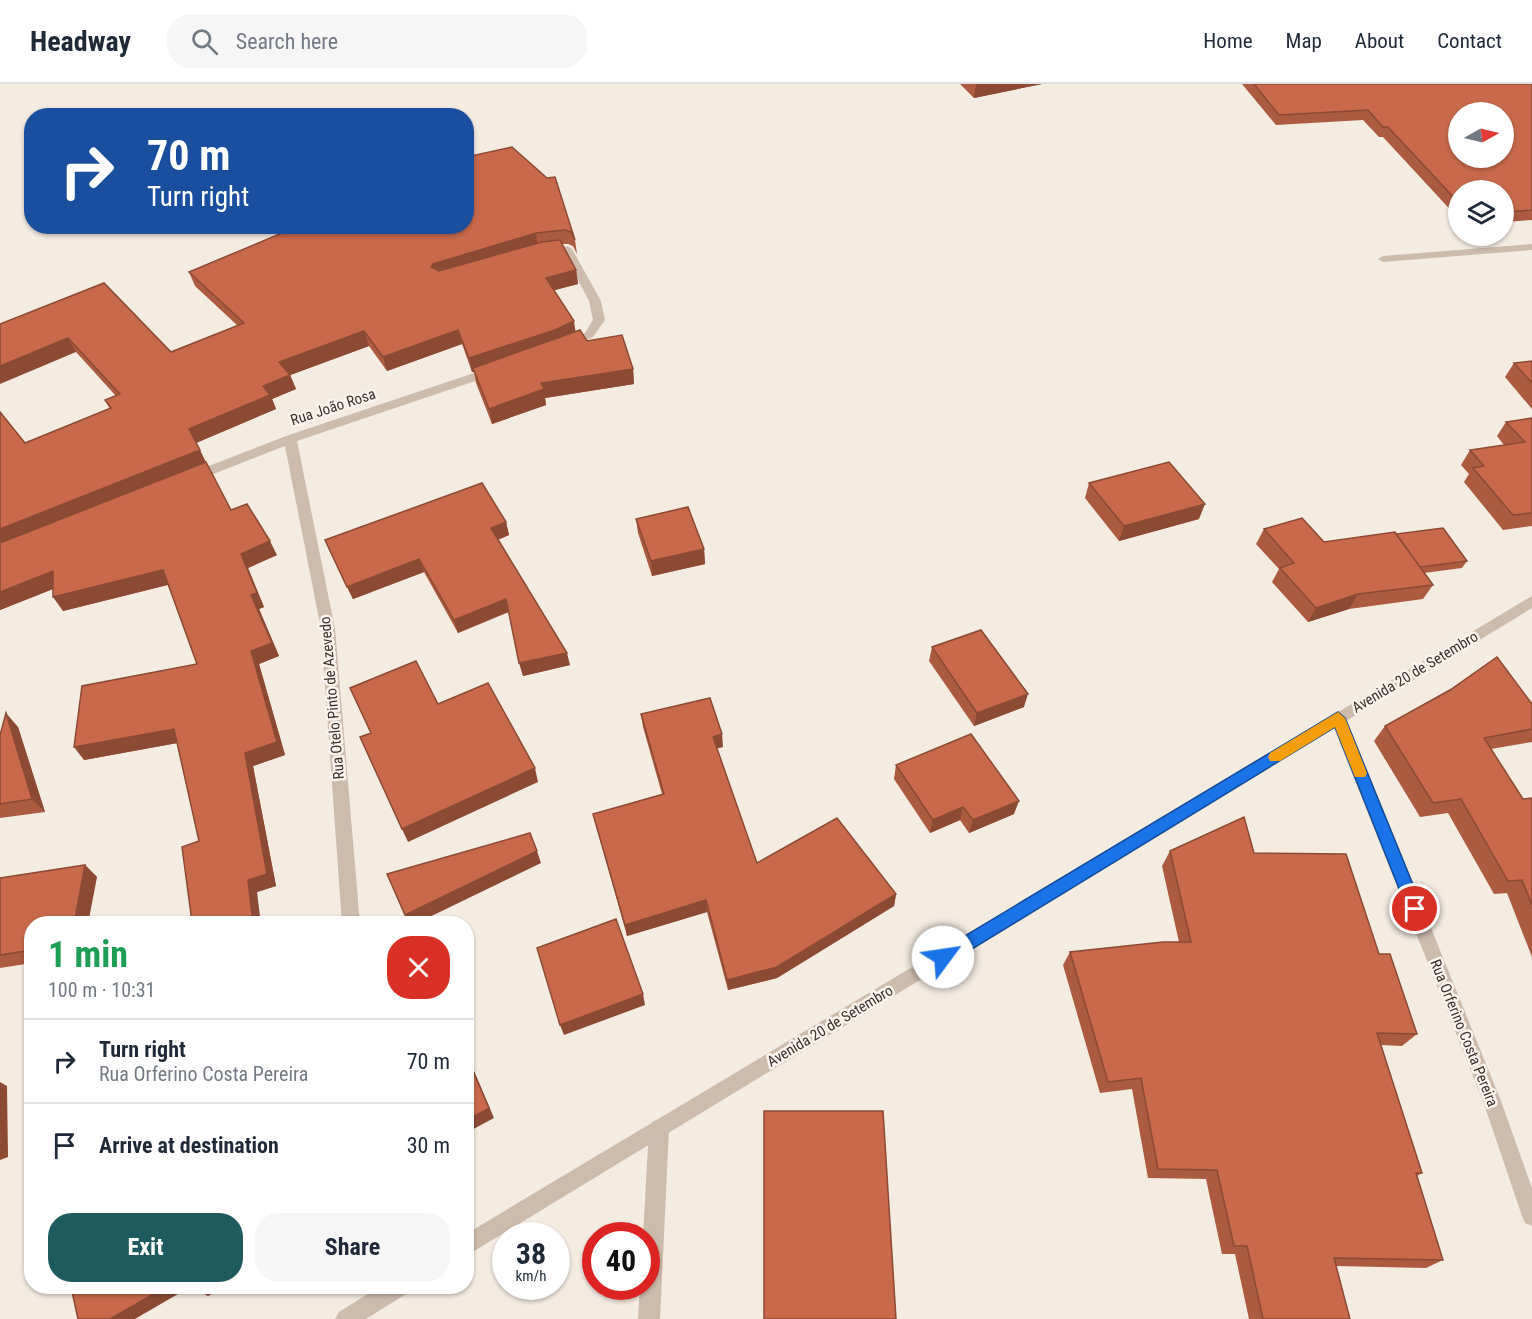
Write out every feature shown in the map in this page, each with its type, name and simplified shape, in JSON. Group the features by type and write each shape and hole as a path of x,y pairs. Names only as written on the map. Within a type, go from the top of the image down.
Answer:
{"street":[{"path":"1383,259 1532,246"},
{"path":"551,352 590,334 599,320 595,301 561,250"},
{"name":"Rua João Rosa","path":"180,482 290,439 505,367"},
{"name":"Rua Otelo Pinto de Azevedo","path":"290,439 328,629 350,916"},
{"name":"Avenida 20 de Setembro","path":"474,1241 1532,601"},
{"name":"Rua Orferino Costa Pereira","path":"1338,718 1492,1101 1532,1216"},
{"path":"648,1319 659,1129"},
{"path":"346,1319 387,1294"}],"building":[{"path":"1254,84 1532,84 1532,210 1514,211 1514,180 1448,180 1448,191 1388,127 1383,127 1368,110 1279,115"},
{"path":"512,147 547,178 555,177 575,240 571,232 565,230 536,233 433,264 431,267 439,271 542,242 560,240 576,270 546,278 574,321 555,330 469,358 458,330 383,357 364,331 279,362 290,375 263,386 270,395 189,429 200,450 0,529 0,412 25,443 111,408 105,400 120,394 68,338 0,366 0,324 104,283 171,352 244,323 189,272 280,234 474,234 474,155"},
{"path":"580,330 587,341 622,335 633,369 541,383 544,389 489,409 473,368"},
{"path":"1532,361 1532,383 1514,363"},
{"path":"1532,418 1532,513 1513,515 1473,468 1484,466 1470,450 1525,442 1506,422"},
{"path":"206,462 231,510 247,504 270,541 241,554 257,593 251,595 272,643 251,651 277,742 245,753 267,874 248,880 252,916 191,916 182,847 199,841 174,729 74,747 82,686 197,664 163,570 53,597 53,571 0,592 0,543"},
{"path":"1169,462 1205,504 1124,526 1089,483"},
{"path":"482,483 506,522 491,528 567,653 519,663 506,599 454,620 419,559 347,587 325,540"},
{"path":"688,507 704,549 651,561 636,519"},
{"path":"1302,518 1324,542 1395,532 1433,585 1358,594 1316,608 1280,568 1294,563 1264,529"},
{"path":"1443,528 1467,561 1420,567 1396,534"},
{"path":"981,630 1028,694 977,713 932,647"},
{"path":"1497,657 1532,704 1532,729 1484,738 1523,799 1532,798 1532,905 1522,880 1508,881 1461,799 1433,803 1385,726 1450,690"},
{"path":"416,661 438,704 488,683 535,768 402,829 360,737 371,733 350,688"},
{"path":"710,698 722,734 713,737 757,863 837,818 896,894 777,967 727,980 706,900 625,925 593,814 664,794 641,714"},
{"path":"6,713 32,799 0,804 0,735"},
{"path":"971,734 1019,801 973,820 963,807 933,820 896,765"},
{"path":"1244,817 1254,853 1346,854 1379,954 1390,954 1417,1034 1377,1033 1422,1173 1416,1173 1443,1260 1334,1258 1350,1319 1263,1319 1247,1246 1234,1246 1217,1170 1158,1169 1141,1078 1108,1082 1070,952 1163,942 1191,942 1170,851"},
{"path":"530,833 537,851 405,915 387,874"},
{"path":"85,865 75,916 24,916 24,951 0,955 0,878"},
{"path":"616,919 643,994 560,1025 537,948"},
{"path":"474,1073 489,1108 474,1116"},
{"path":"764,1111 883,1111 896,1319 764,1319"},
{"path":"73,1294 154,1294 110,1319 78,1319"}],"slow traffic":[{"path":"1275,757 1338,718 1360,773"}],"route":[{"path":"943,957 1338,718 1415,909"}]}
